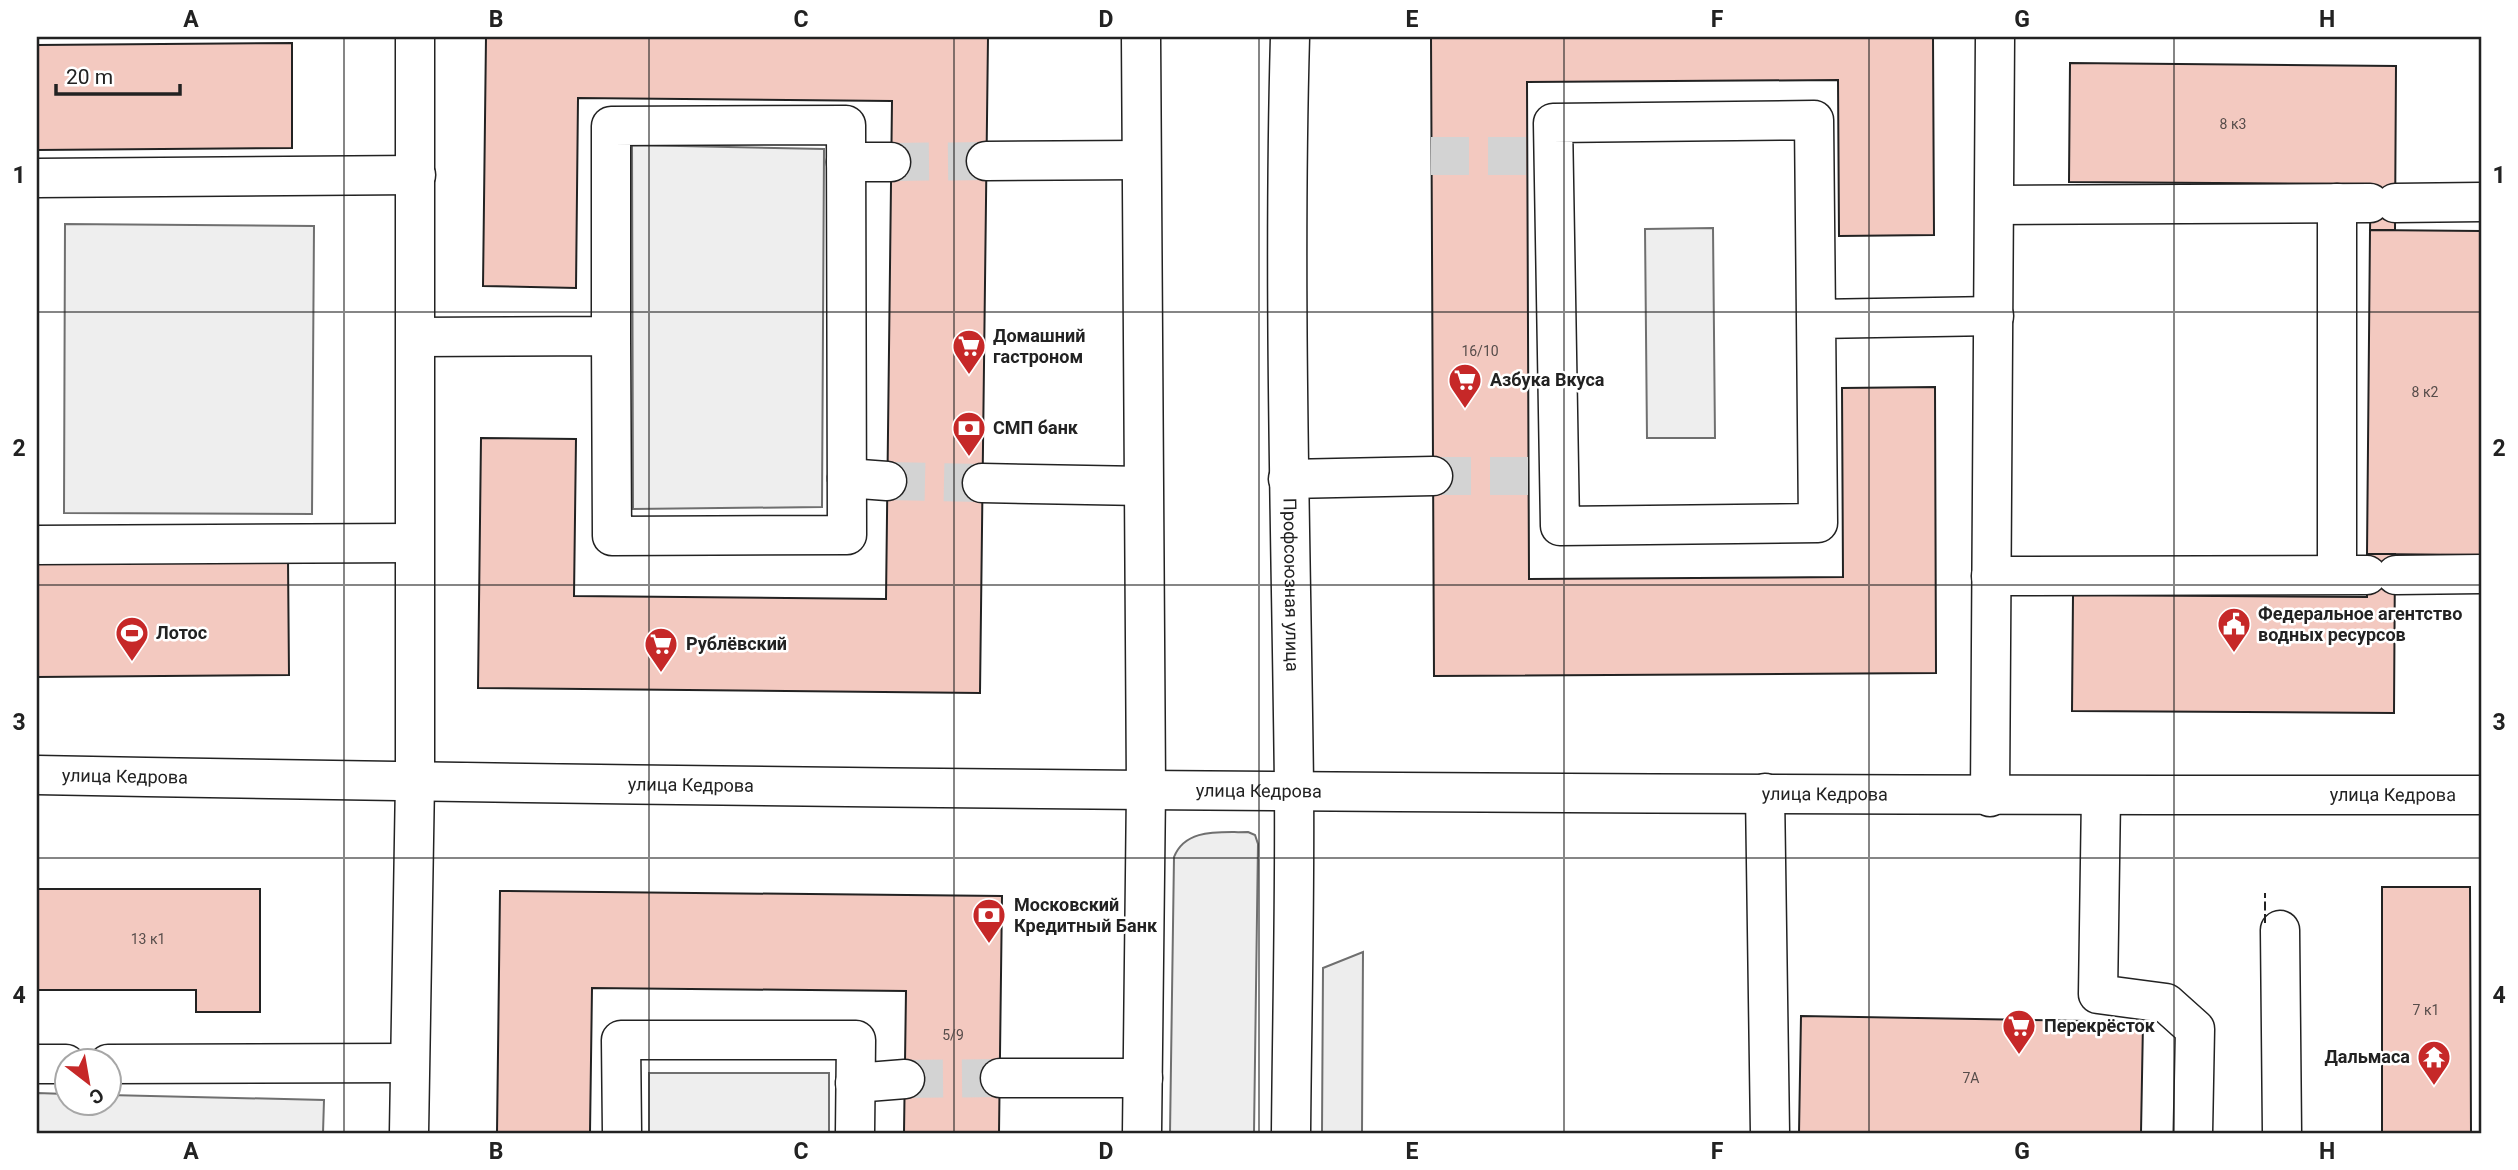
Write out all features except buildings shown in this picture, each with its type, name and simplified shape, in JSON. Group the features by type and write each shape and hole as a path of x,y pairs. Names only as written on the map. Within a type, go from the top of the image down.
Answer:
{"street":[{"path":"409,1133 408,1063 415,781 415,37"},
{"path":"1141,37 1146,789 1142,1133"},
{"name":"Профсоюзная улица","path":"1290,37 1287,157 1294,789 1291,1133"},
{"path":"1990,797 1994,37"},
{"path":"1814,120 1816,319 1818,523 1560,526 1544,475 1540,157 1553,123 1814,120"},
{"path":"846,125 847,535 612,536 611,337 611,126 846,125"},
{"path":"986,161 1141,160"},
{"path":"846,162 891,162"},
{"path":"37,178 416,175"},
{"path":"1995,205 2481,202"},
{"path":"2367,574 2368,203"},
{"path":"1816,319 1994,316"},
{"path":"416,337 611,337"},
{"path":"1289,479 1433,476"},
{"path":"847,478 887,481"},
{"path":"982,483 1143,486"},
{"path":"37,545 414,543"},
{"path":"1991,576 2481,574"},
{"name":"улица Кедрова","path":"37,775 1990,797 2481,795"},
{"path":"1765,793 1770,1133"},
{"path":"2101,796 2098,994 2166,1003 2195,1029 2193,1133"},
{"path":"2280,930 2282,1133"},
{"path":"622,1133 621,1040 856,1040 855,1133"},
{"path":"122,1063 408,1063"},
{"path":"1000,1078 1143,1077"},
{"path":"855,1083 905,1079"}],"shaded area":[{"path":"632,145 824,149 822,507 633,509"},
{"path":"65,224 314,226 312,514 64,513"},
{"path":"1713,228 1715,438 1647,438 1645,229"},
{"path":"1216,832 1248,832 1255,835 1258,844 1254,1133 1170,1133 1174,857 1180,847 1196,836"},
{"path":"1363,952 1362,1133 1322,1133 1323,968"},
{"path":"649,1073 829,1073 829,1133 649,1133"},
{"path":"37,1093 52,1094 52,1118 122,1118 122,1095 324,1100 323,1133 37,1133"}],"tunnel":[{"path":"1431,156 1527,156"},
{"path":"891,162 986,161"},
{"path":"1433,476 1529,476"},
{"path":"887,481 982,483"},
{"path":"905,1079 1000,1078"}],"fence":[{"path":"2265,893 2265,923"}],"place":[{"name":"Домашний гастроном","path":"969,376"},
{"name":"Азбука Вкуса","path":"1465,410"},
{"name":"СМП банк","path":"969,458"},
{"name":"Федеральное агентство водных ресурсов","path":"2234,654"},
{"name":"Лотос","path":"132,663"},
{"name":"Рублёвский","path":"661,674"},
{"name":"Московский Кредитный Банк","path":"989,945"},
{"name":"Перекрёсток","path":"2019,1056"},
{"name":"Дальмаса","path":"2434,1087"}]}
